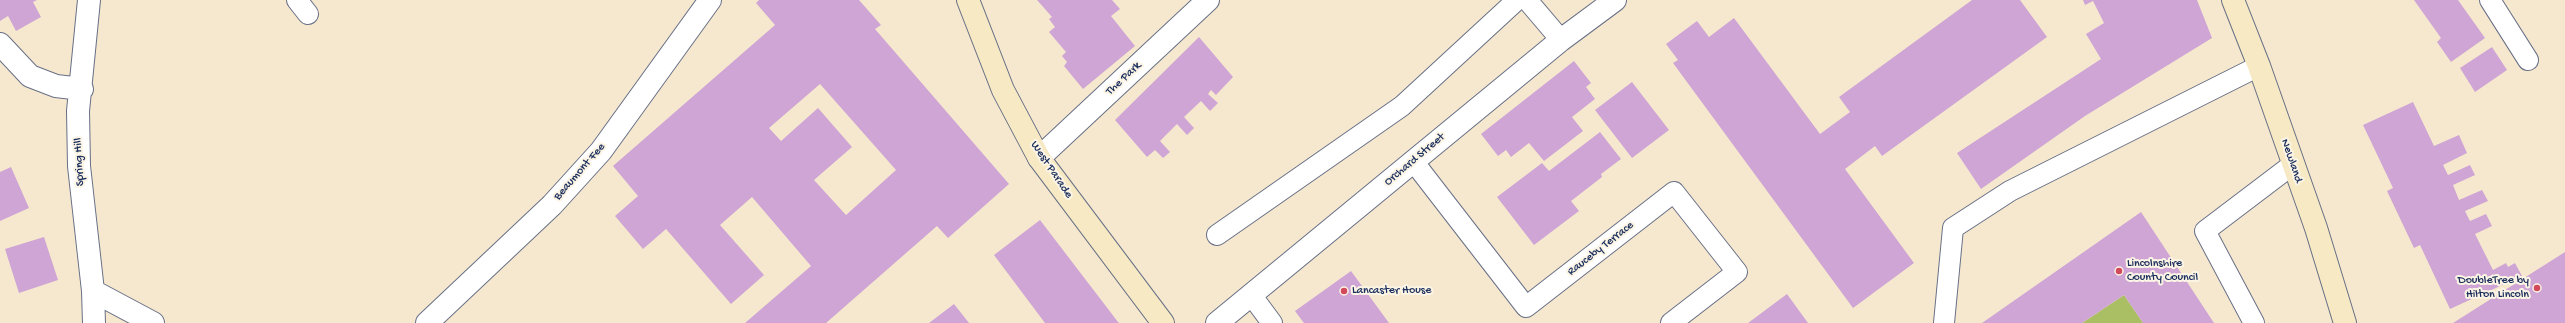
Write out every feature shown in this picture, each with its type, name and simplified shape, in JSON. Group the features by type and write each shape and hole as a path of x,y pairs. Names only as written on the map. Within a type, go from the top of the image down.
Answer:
{"main road":[{"name":"West Parade","path":"967,2 1004,90 1039,158 1164,323"},
{"name":"Newland","path":"2239,2 2345,323"}],"street":[{"name":"Spring Hill","path":"89,0 82,89 78,111 79,166 93,291 94,323"},
{"name":"Beaumont Fee","path":"426,323 552,205 601,151 710,0"},
{"name":"The Park","path":"1039,158 1208,0"},
{"name":"Orchard Street","path":"1217,323 1252,296 1413,161 1561,40 1615,0"},
{"path":"0,44 30,76 56,86 82,89"},
{"path":"93,291 153,323"}],"lane":[{"path":"1218,235 1402,106 1517,0"},
{"path":"1527,0 1561,40"},
{"path":"2490,0 2528,60"},
{"path":"1944,323 1954,228 2010,191 2259,66"},
{"name":"Rauceby Terrace","path":"1413,161 1526,307 1674,192 1737,272 1671,323"},
{"path":"2254,323 2205,230 2292,165"},
{"path":"1252,296 1272,323"}],"green space":[{"path":"2124,295 2143,323 2082,323"}],"building":[{"path":"0,0 37,0 33,2 41,17 16,31 8,16 0,21"},
{"path":"759,0 859,0 881,25 875,29 1009,184 948,238 937,226 826,323 745,323 811,266 752,197 720,225 764,275 731,304 666,229 643,249 615,216 638,196 613,166 775,25 756,3","holes":["820,84 896,170 846,215 814,180 852,147 818,108 781,141 769,128"]},
{"path":"1037,0 1112,0 1120,9 1111,16 1135,46 1083,89 1064,66 1067,62 1062,56 1066,52 1049,32 1055,27 1049,19 1052,17"},
{"path":"1972,0 2020,0 2047,37 1882,156 1875,146 1845,169 1914,263 1853,308 1673,63 1678,60 1666,44 1697,21 1709,37 1734,18 1820,134 1850,112 1839,97"},
{"path":"2083,0 2197,0 2212,38 2085,116 1981,189 1957,153 2101,59 2086,34 2104,23 2093,1 2085,5"},
{"path":"2414,0 2458,0 2485,38 2451,62 2437,42 2441,38"},
{"path":"1199,37 1233,77 1216,95 1211,90 1208,94 1218,103 1210,111 1201,101 1184,117 1194,128 1187,135 1177,124 1160,141 1170,152 1163,158 1155,150 1147,157 1115,120"},
{"path":"2492,47 2507,70 2475,92 2460,68"},
{"path":"1574,61 1591,83 1586,87 1595,99 1572,117 1583,131 1544,161 1529,143 1511,157 1506,150 1498,156 1481,134"},
{"path":"1632,82 1669,130 1632,158 1595,110"},
{"path":"2413,102 2434,146 2459,135 2467,153 2443,165 2448,175 2470,165 2475,175 2453,185 2459,200 2482,190 2488,201 2465,211 2470,221 2486,214 2492,226 2475,234 2493,270 2506,263 2508,267 2515,263 2522,276 2450,309 2420,245 2414,248 2387,191 2393,188 2363,125"},
{"path":"1600,132 1621,159 1601,174 1602,177 1571,201 1579,211 1534,245 1497,197 1542,163 1549,171"},
{"path":"11,167 29,208 0,221 0,172"},
{"name":"Lincolnshire County Council","path":"2141,212 2214,323 2143,323 2124,295 2082,323 1982,323"},
{"path":"1040,220 1119,323 1045,323 994,255"},
{"path":"44,237 58,280 19,293 5,249"},
{"name":"DoubleTree by Hilton Lincoln","path":"2565,252 2565,323 2453,323"},
{"name":"Lancaster House","path":"1351,271 1389,323 1304,323 1295,311"},
{"path":"1787,294 1808,323 1748,323"},
{"path":"954,304 969,323 929,323"}],"place":[{"name":"Lincolnshire County Council","path":"2119,271"},
{"name":"DoubleTree by Hilton Lincoln","path":"2537,288"},
{"name":"Lancaster House","path":"1344,291"}]}
